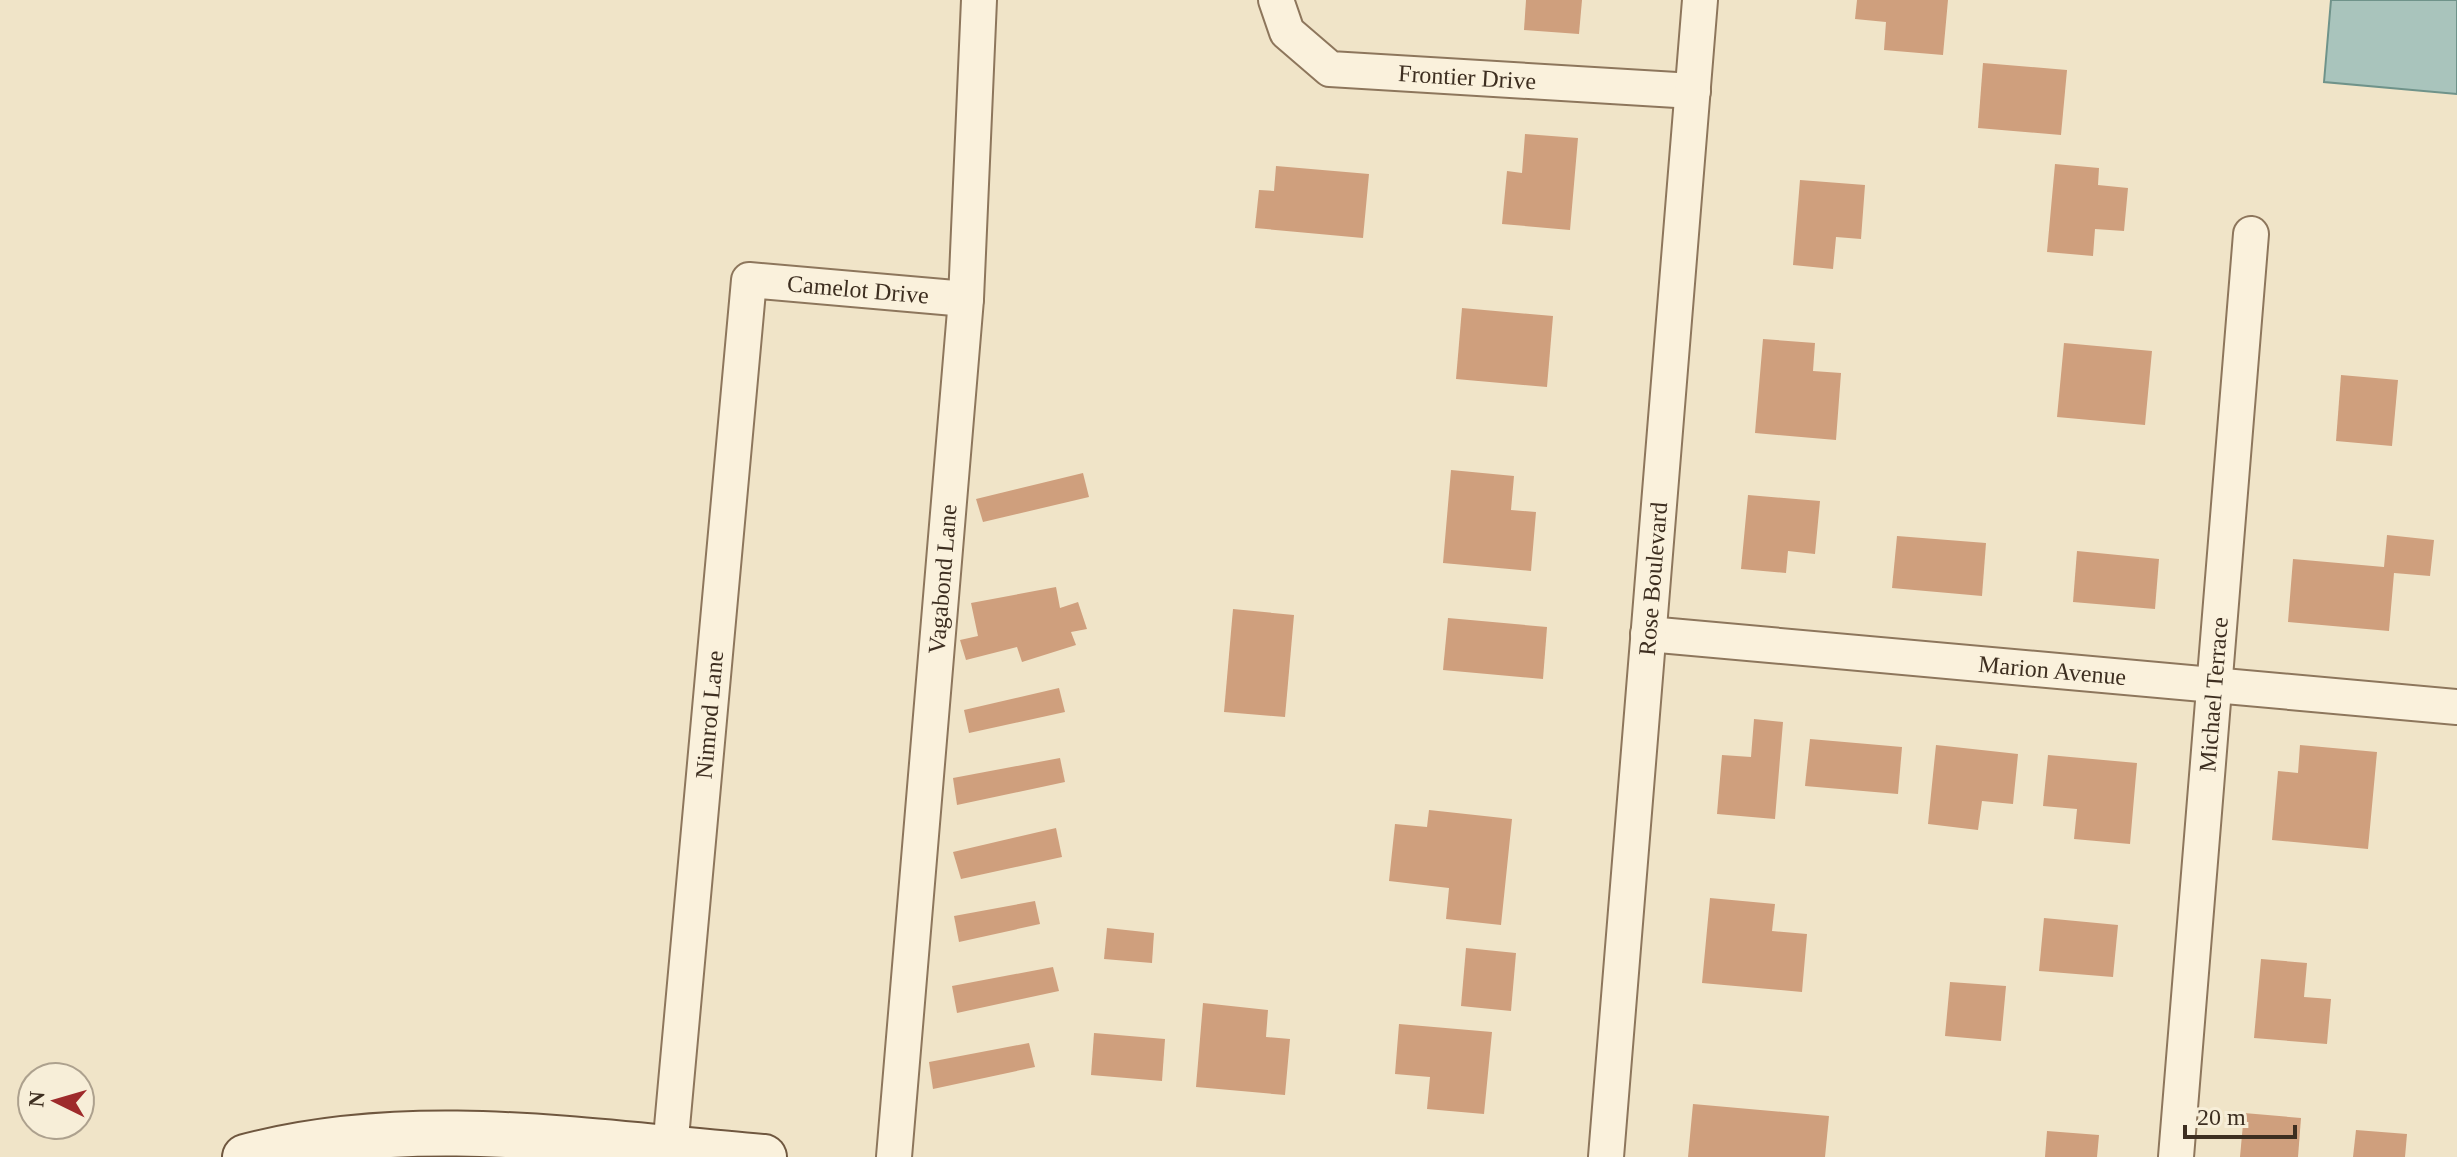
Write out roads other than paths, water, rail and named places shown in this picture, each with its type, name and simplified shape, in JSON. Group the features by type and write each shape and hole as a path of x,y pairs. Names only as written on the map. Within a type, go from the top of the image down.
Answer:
{"street":[{"name":"Vagabond Lane","path":"894,1157 966,299 979,0"},
{"name":"Frontier Drive","path":"1276,0 1287,32 1330,69 1693,91"},
{"name":"Rose Boulevard","path":"1606,1157 1700,0"},
{"name":"Michael Terrace","path":"2176,1157 2251,234"},
{"name":"Camelot Drive","path":"749,280 966,299"},
{"name":"Nimrod Lane","path":"670,1149 749,280"},
{"name":"Marion Avenue","path":"1648,634 2457,707"},
{"path":"245,1157 283,1147 385,1134 491,1134 764,1157"}],"water":[{"path":"2331,0 2457,0 2457,94 2324,82"}]}
